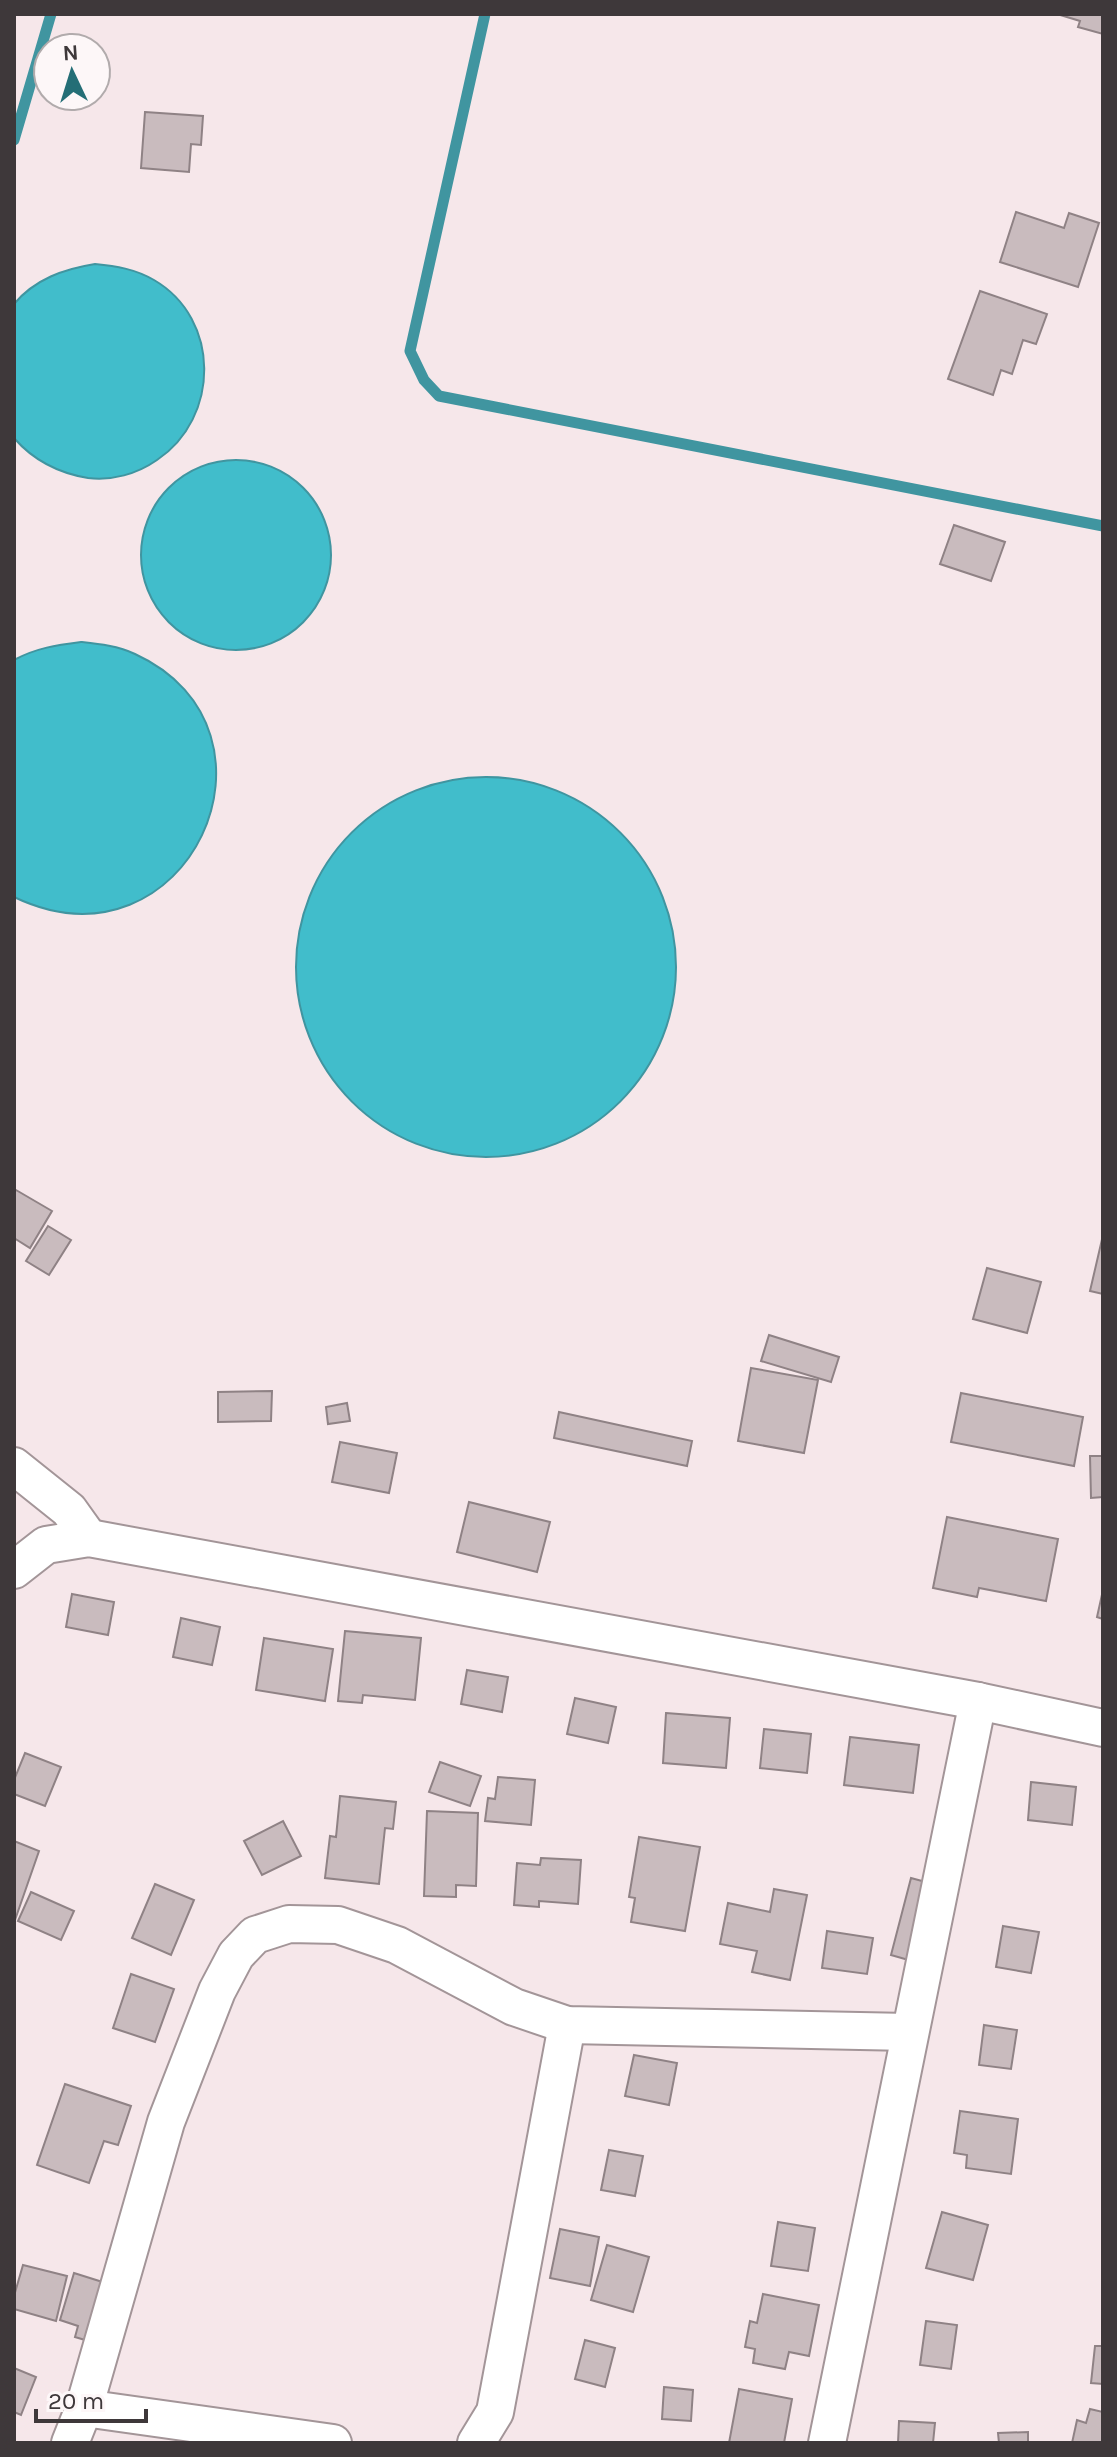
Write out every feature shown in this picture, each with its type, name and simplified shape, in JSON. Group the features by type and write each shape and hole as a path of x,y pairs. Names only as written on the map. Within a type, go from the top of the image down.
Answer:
{"street":[{"path":"14,1466 69,1510 89,1538"},
{"path":"14,1489 26,1502 46,1545"},
{"path":"14,1570 46,1545 89,1538 978,1701 1103,1728"},
{"path":"827,2443 978,1701"},
{"path":"70,2443 84,2408 166,2122 217,1991 236,1955 255,1935 289,1924 338,1925 397,1945 514,2007 567,2025 909,2032"},
{"path":"476,2443 495,2412 567,2025"},
{"path":"84,2408 333,2443"}],"water":[{"path":"95,264 140,273 176,297 192,319 201,343 204,369 201,395 193,420 178,442 141,469 106,478 88,478 57,469 38,459 14,438 14,304 31,288 51,276"},
{"path":"236,460 272,467 303,488 324,519 331,555 324,591 303,622 272,643 236,650 200,643 169,622 148,591 141,555 148,519 169,488 200,467"},
{"path":"81,642 115,647 135,654 185,690 211,736 216,786 202,835 173,877 130,905 76,914 14,897 14,660 39,650"},
{"path":"486,777 523,781 559,791 607,820 633,846 662,894 672,930 676,967 672,1004 662,1040 633,1088 607,1114 559,1143 523,1153 486,1157 449,1153 413,1143 365,1114 339,1088 310,1040 300,1004 296,967 300,930 310,894 339,846 365,820 413,791 449,781"}],"building":[{"path":"1057,14 1103,14 1103,34 1078,27 1080,21"},
{"path":"145,112 203,116 201,145 191,144 189,172 141,168"},
{"path":"1016,212 1064,228 1069,213 1099,223 1078,287 1000,262"},
{"path":"980,291 1047,314 1036,344 1023,340 1012,374 1001,370 993,395 948,379"},
{"path":"954,525 1005,542 991,581 940,564"},
{"path":"16,1190 52,1211 30,1248 14,1238"},
{"path":"48,1226 71,1240 49,1275 26,1261"},
{"path":"1103,1235 1103,1294 1090,1291"},
{"path":"987,1268 1041,1282 1027,1333 973,1319"},
{"path":"769,1335 839,1357 831,1382 761,1361"},
{"path":"751,1368 818,1380 804,1453 738,1441"},
{"path":"272,1391 271,1421 218,1422 218,1392"},
{"path":"961,1393 1083,1417 1074,1466 951,1442"},
{"path":"347,1403 350,1421 328,1424 326,1407"},
{"path":"559,1412 692,1441 687,1466 554,1438"},
{"path":"340,1442 397,1453 389,1493 332,1482"},
{"path":"1090,1456 1103,1456 1103,1497 1091,1498"},
{"path":"469,1502 550,1522 537,1572 457,1552"},
{"path":"947,1517 1058,1539 1046,1601 979,1588 977,1597 933,1588"},
{"path":"1103,1590 1103,1619 1097,1617"},
{"path":"72,1594 114,1602 108,1635 66,1627"},
{"path":"181,1618 220,1627 212,1665 173,1657"},
{"path":"345,1631 421,1638 415,1700 363,1695 362,1703 338,1701"},
{"path":"264,1638 333,1649 325,1701 256,1690"},
{"path":"467,1670 508,1677 502,1712 461,1704"},
{"path":"575,1698 616,1707 608,1743 567,1734"},
{"path":"666,1713 730,1718 726,1768 663,1763"},
{"path":"764,1729 811,1734 807,1773 760,1768"},
{"path":"850,1737 919,1745 913,1793 844,1785"},
{"path":"25,1753 61,1767 45,1806 14,1794 14,1780"},
{"path":"440,1762 481,1776 470,1806 429,1792"},
{"path":"498,1777 535,1780 531,1825 485,1821 488,1798 495,1799"},
{"path":"1031,1782 1076,1787 1072,1825 1028,1820"},
{"path":"340,1796 396,1802 393,1829 385,1828 379,1884 325,1878 330,1836 336,1837"},
{"path":"427,1811 478,1813 476,1886 456,1885 456,1897 424,1896"},
{"path":"283,1821 301,1856 262,1875 244,1841"},
{"path":"639,1837 700,1847 685,1931 631,1922 635,1898 629,1897"},
{"path":"14,1841 39,1851 15,1920 14,1919"},
{"path":"541,1858 581,1860 578,1904 539,1901 539,1907 514,1905 517,1863 540,1865"},
{"path":"911,1878 933,1884 912,1961 891,1955"},
{"path":"155,1884 194,1900 171,1955 132,1938"},
{"path":"774,1889 807,1895 790,1980 752,1972 757,1951 720,1944 728,1903 770,1912"},
{"path":"31,1892 74,1911 61,1940 18,1921"},
{"path":"1003,1926 1039,1932 1031,1973 996,1967"},
{"path":"827,1931 873,1938 867,1974 822,1968"},
{"path":"131,1974 174,1989 155,2042 113,2028"},
{"path":"984,2025 1017,2030 1011,2069 979,2065"},
{"path":"634,2055 677,2063 669,2105 625,2096"},
{"path":"65,2084 131,2106 118,2145 104,2141 89,2183 37,2165"},
{"path":"960,2111 1018,2119 1011,2174 966,2168 967,2155 954,2153"},
{"path":"609,2150 643,2156 635,2196 601,2190"},
{"path":"942,2212 988,2225 973,2280 926,2268"},
{"path":"778,2222 815,2228 808,2271 771,2266"},
{"path":"560,2229 599,2237 590,2286 550,2278"},
{"path":"607,2245 649,2257 633,2312 591,2300"},
{"path":"23,2265 67,2276 56,2321 14,2309 14,2296"},
{"path":"74,2273 112,2285 95,2343 75,2337 78,2326 60,2320"},
{"path":"763,2294 819,2305 809,2356 789,2352 785,2369 753,2363 755,2349 745,2347 750,2321 757,2323"},
{"path":"926,2321 957,2325 951,2369 920,2365"},
{"path":"585,2340 615,2348 605,2387 575,2379"},
{"path":"1095,2346 1103,2346 1103,2384 1091,2383"},
{"path":"14,2368 36,2377 21,2415 14,2412"},
{"path":"664,2387 693,2390 691,2421 662,2419"},
{"path":"739,2389 792,2399 784,2443 729,2443"},
{"path":"1090,2409 1103,2412 1103,2443 1072,2443 1077,2420 1086,2423"},
{"path":"899,2421 935,2423 933,2443 898,2443"},
{"path":"1028,2432 1028,2443 999,2443 998,2433"}],"waterway":[{"path":"14,140 51,14"},
{"path":"485,14 410,351 424,380 439,396 1103,526"}]}
